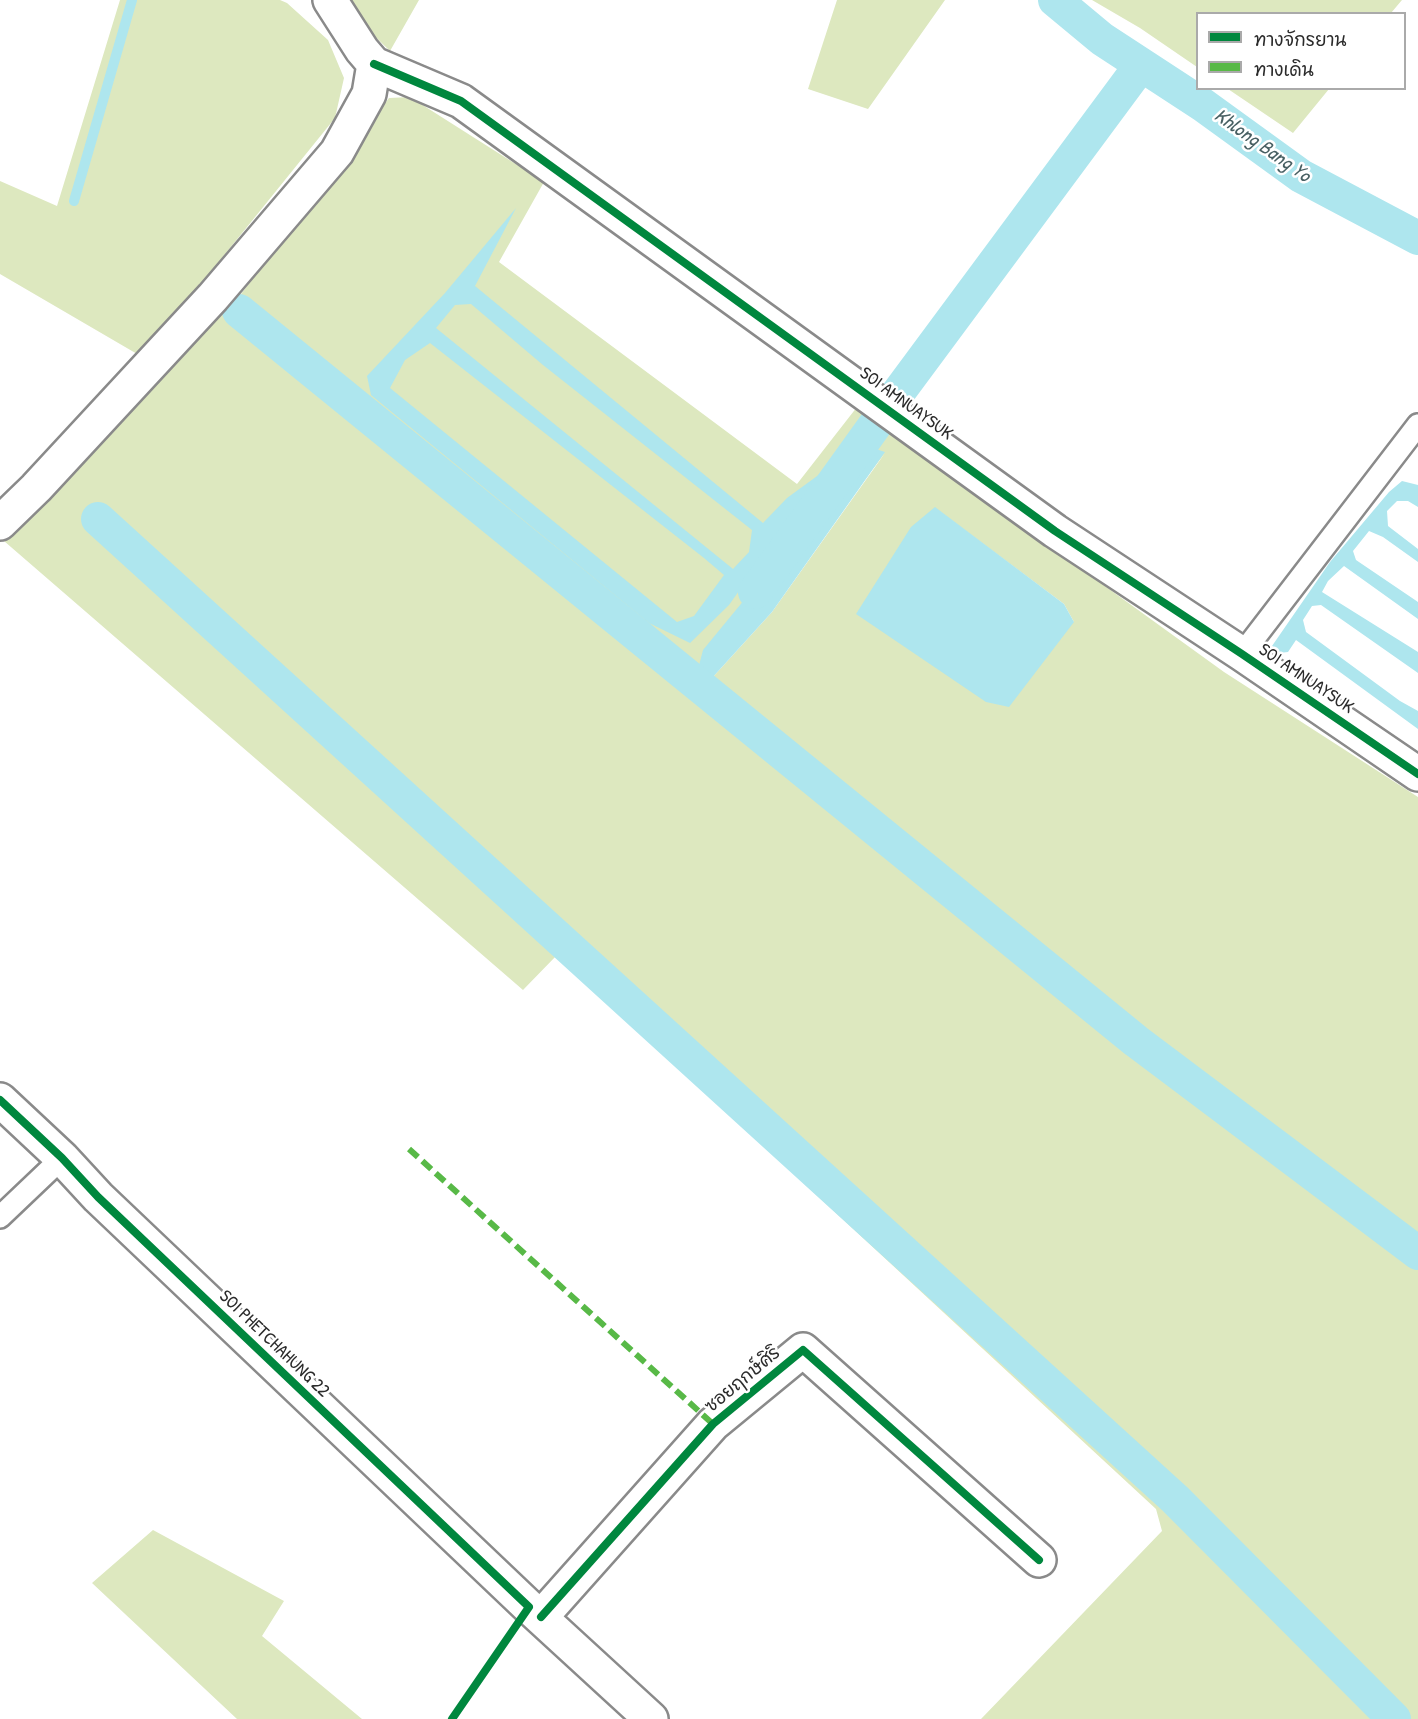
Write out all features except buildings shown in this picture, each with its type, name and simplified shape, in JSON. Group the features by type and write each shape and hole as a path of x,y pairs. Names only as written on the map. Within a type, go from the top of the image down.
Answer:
{"street":[{"path":"0,523 36,488 213,297 337,152 369,94 374,64 362,50 330,0"},
{"name":"SOI AMNUAYSUK","path":"374,64 461,101 1055,531 1242,654 1418,774"},
{"name":"SOI PHETCHAHUNG 22","path":"0,1100 63,1158 107,1206 651,1719"},
{"name":"ซอยฤกษ์ศิริ","path":"541,1617 713,1424 803,1350 1039,1560"}],"lane":[{"path":"1242,654 1418,425"},
{"path":"0,1217 63,1158"}],"green space":[{"path":"120,0 280,0 287,3 328,40 344,78 335,118 144,358 0,274 0,181 57,206"},
{"path":"349,0 419,0 390,51 363,25"},
{"path":"837,0 945,0 868,109 808,89"},
{"path":"1092,0 1402,0 1392,12 1196,12 1196,66 1140,28"},
{"path":"1229,90 1328,90 1293,133"},
{"path":"410,97 544,182 499,262 797,484 857,407 1224,672 1418,797 1418,1719 981,1719 1162,1531 1156,1509 557,955 523,990 4,541 238,298 389,98","holes":["885,453 772,612 712,678","935,508 1064,604 1074,622"]},
{"path":"153,1530 284,1601 262,1636 362,1719 237,1719 92,1583"}],"water":[{"path":"516,208 475,286 763,523 787,498 824,471 729,605 690,643 649,623 371,395 367,376 445,293","holes":["471,304 543,365 752,530 749,552 733,569 436,328 455,305","430,343 724,575 694,616 677,622 390,388 405,360"]},
{"path":"870,447 885,452 772,612 712,678 697,673 703,650"},
{"path":"1402,481 1418,485 1418,507 1408,501 1397,501 1387,511 1388,526 1418,549 1418,562 1383,537 1369,531 1353,551 1356,560 1418,602 1418,619 1344,566 1328,581 1322,592 1418,652 1418,673 1321,605 1312,606 1303,620 1306,632 1400,701 1418,711 1418,729 1296,640 1288,652 1279,653 1272,646 1330,562 1389,492"},
{"path":"935,507 1064,604 1074,622 1009,707 986,702 856,614 911,527"}],"waterway":[{"path":"74,201 132,0"},
{"name":"Khlong Bang Yo","path":"1055,0 1102,39 1203,105 1301,176 1418,238"},
{"path":"898,393 1141,65"},
{"path":"239,311 1136,1041 1418,1253"},
{"path":"755,592 875,425"},
{"path":"98,519 1175,1499 1394,1719"}],"marked path":[{"path":"409,1149 713,1424"}],"cycle path":[{"path":"374,64 461,101 1055,531 1242,654 1418,774"},
{"path":"0,1100 62,1158 98,1197 529,1607 452,1719"},
{"path":"541,1617 713,1424 803,1350 1039,1560"}]}
